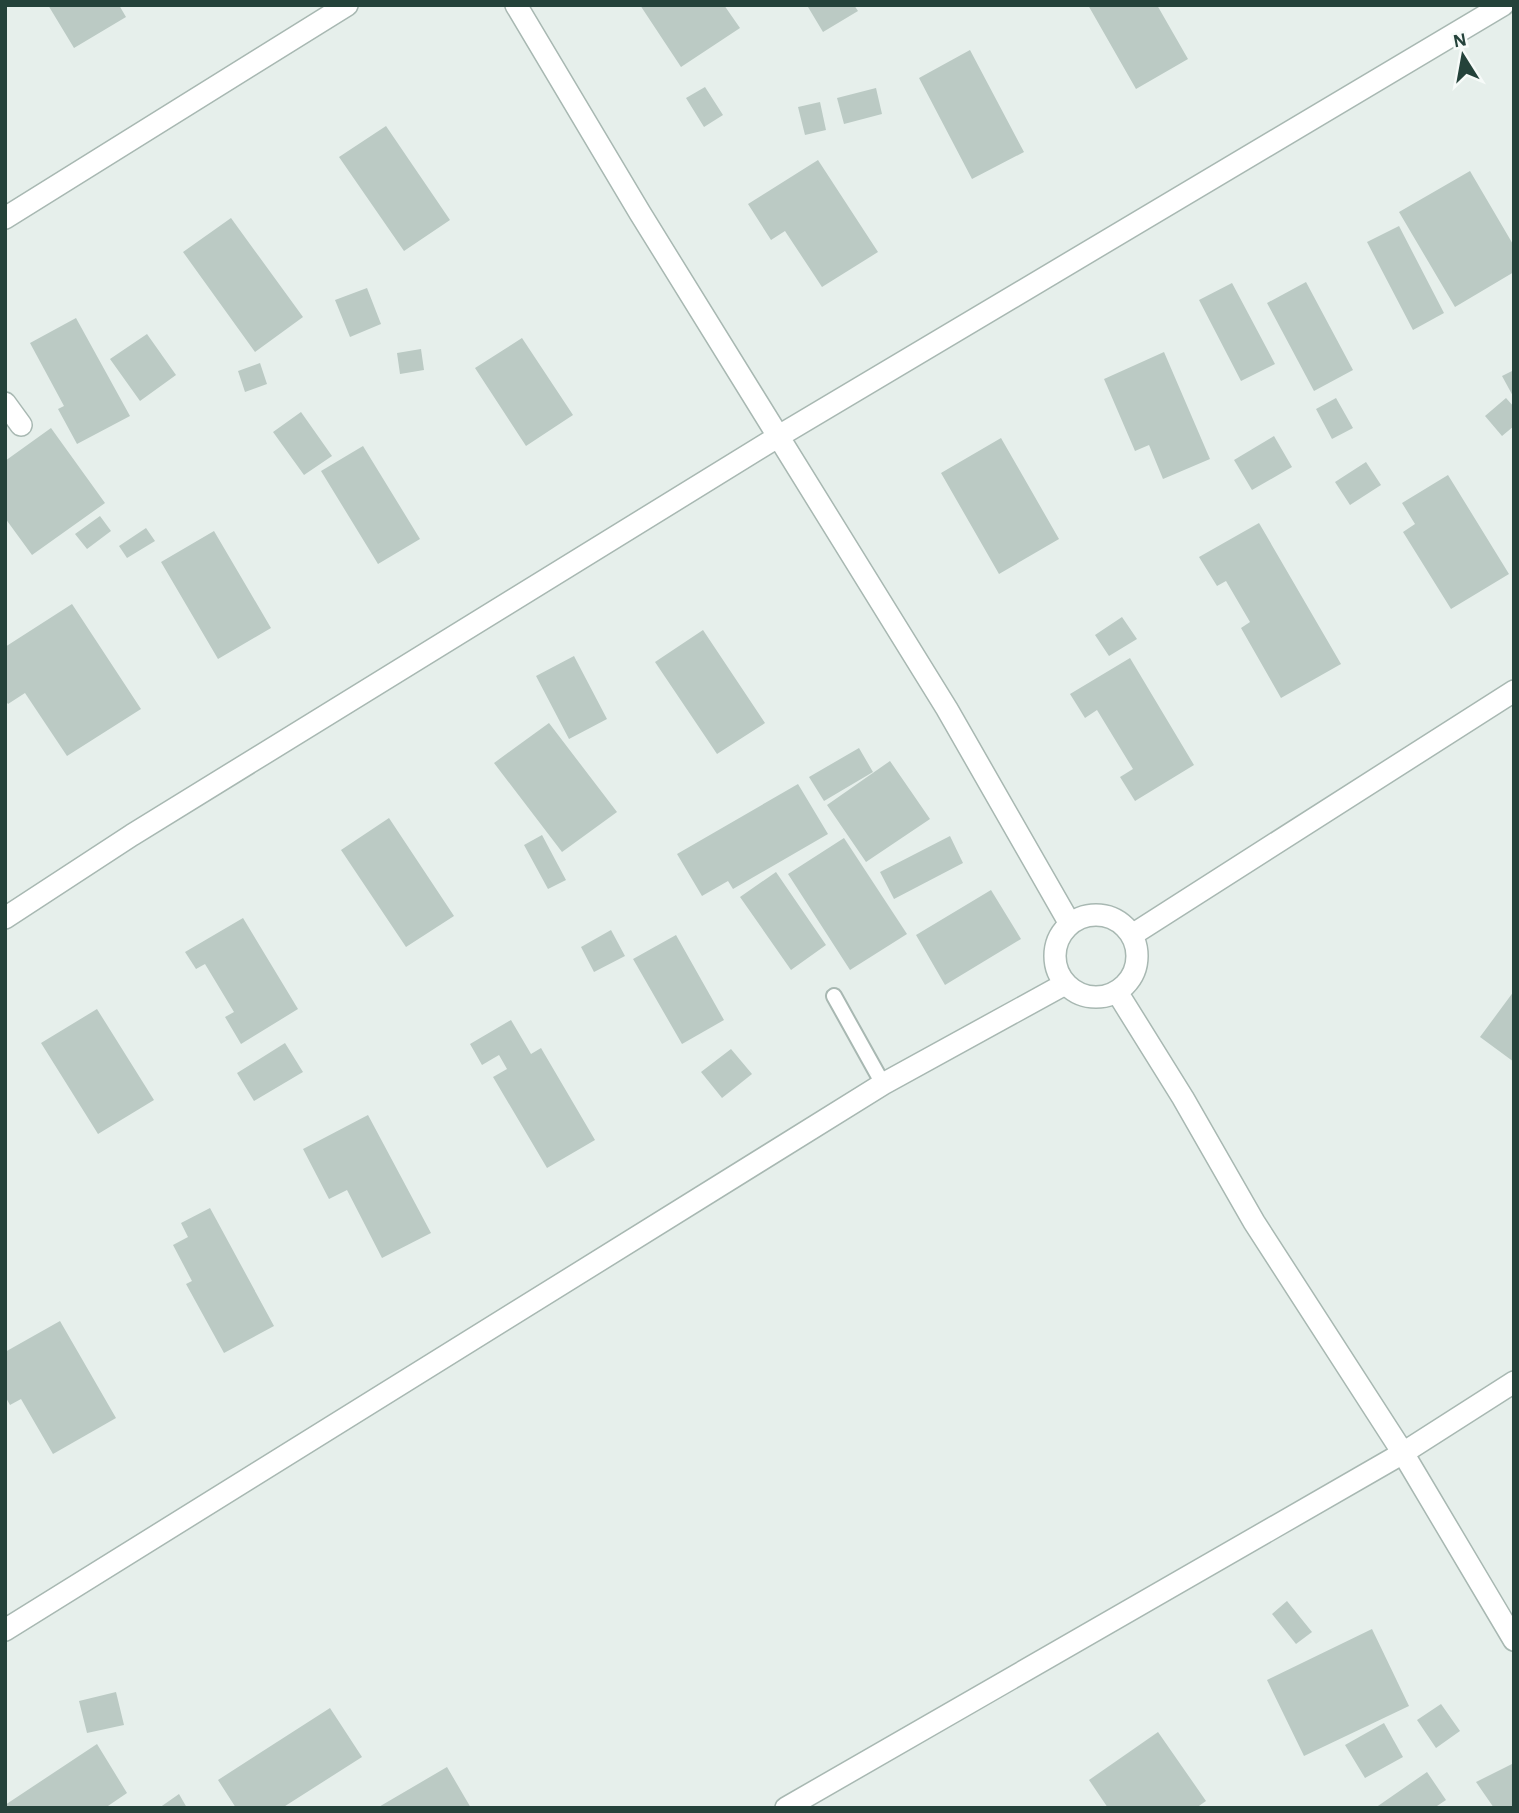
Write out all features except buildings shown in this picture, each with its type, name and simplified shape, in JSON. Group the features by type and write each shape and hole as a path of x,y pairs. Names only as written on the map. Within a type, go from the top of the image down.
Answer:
{"street":[{"path":"5,218 348,5"},
{"path":"516,5 640,213 947,709 1070,924"},
{"path":"5,918 132,835 779,436 1503,5"},
{"path":"5,403 21,425"},
{"path":"1132,935 1514,691"},
{"path":"1097,914 1111,917 1123,924 1132,935 1138,950 1137,967 1129,981 1117,992 1102,998 1088,997 1065,984 1056,970 1055,953 1059,937 1070,924 1082,917 1097,914"},
{"path":"5,1630 883,1084 1065,984"},
{"path":"1117,992 1183,1098 1254,1222 1403,1453 1514,1640"},
{"path":"786,1808 1403,1453 1514,1382"}],"lane":[{"path":"834,996 883,1084"}]}
